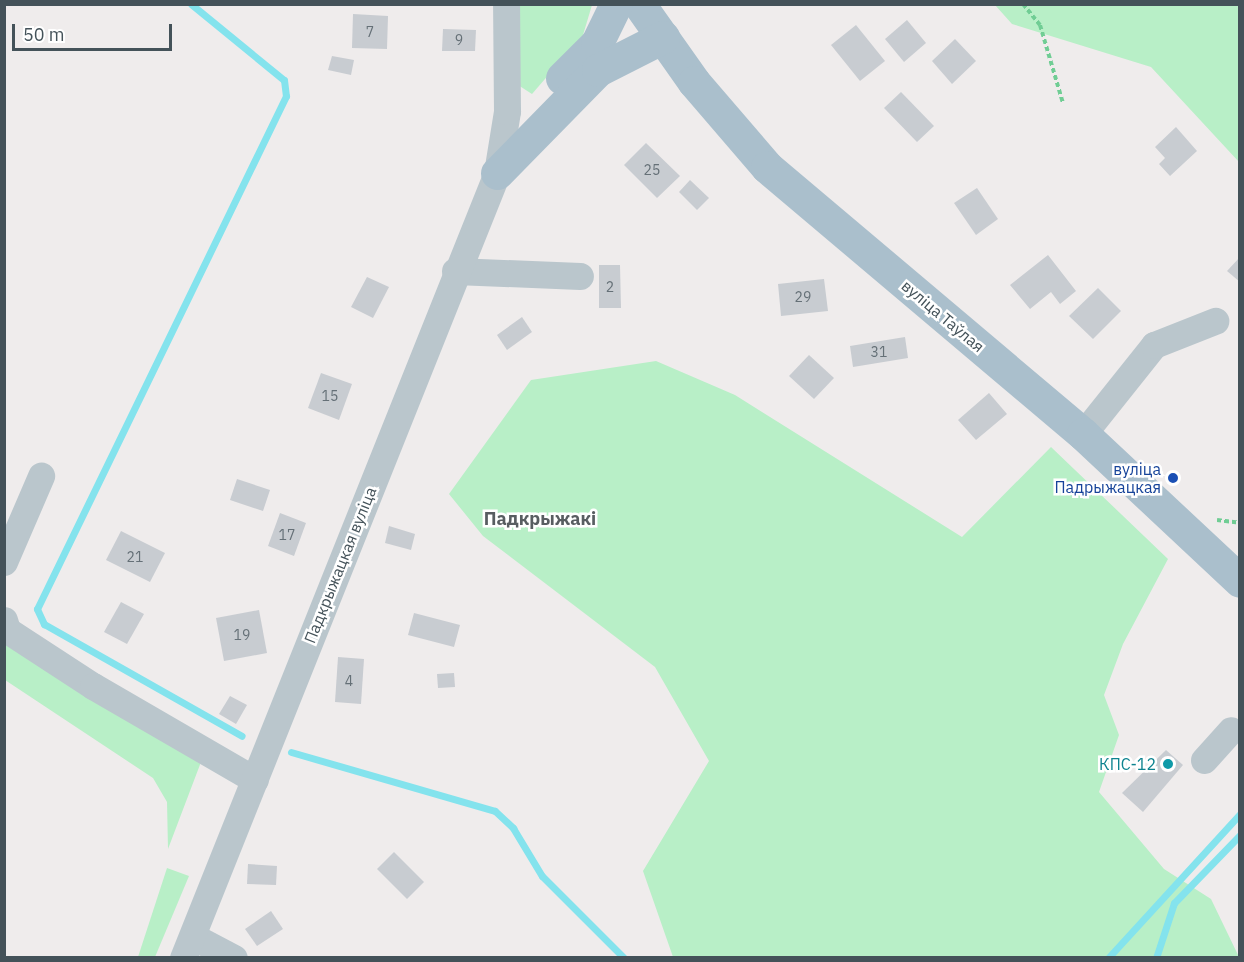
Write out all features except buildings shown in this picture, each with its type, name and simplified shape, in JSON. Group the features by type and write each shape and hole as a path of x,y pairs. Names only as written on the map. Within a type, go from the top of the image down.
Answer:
{"main road":[{"path":"497,173 531,111 597,43 615,4"},
{"name":"вуліца Таўлая","path":"639,4 727,124 767,167 1083,434 1239,581"},
{"name":"вуліца Таўлая","path":"649,4 663,37"},
{"path":"497,173 598,70 663,37"}],"street":[{"name":"Падкрыжацкая вуліца","path":"188,947 455,271 497,173 507,111 506,4"},
{"path":"455,271 580,276"},
{"path":"1083,434 1154,345 1215,321"},
{"path":"4,562 40,476"},
{"path":"4,620 7,630 93,686 255,780"},
{"path":"1204,760 1231,730"},
{"path":"188,947 234,957"}],"path":[{"path":"1023,4 1040,25 1063,103"},
{"path":"1217,520 1239,523"}],"green space":[{"path":"515,5 592,5 583,35 532,94 518,85"},
{"path":"995,5 1239,5 1239,162 1151,67 1012,24"},
{"path":"656,361 735,395 962,537 1051,447 1168,559 1123,644 1104,695 1119,735 1099,792 1164,869 1211,899 1239,957 673,957 643,871 709,761 655,667 483,536 449,494 531,380"},
{"path":"4,636 201,762 168,849 167,802 153,778 5,680"},
{"path":"167,868 189,876 155,957 138,957"}],"waterway":[{"path":"191,4 284,80 286,96 37,609 44,624 242,736"},
{"path":"291,752 495,811 513,828 542,876 624,958"},
{"path":"1108,958 1240,814"},
{"path":"1156,958 1174,903 1240,835"}],"place":[{"name":"вуліца Падрыжацкая","path":"1173,478"},
{"name":"КПС-12","path":"1168,764"}],"district":[{"name":"Падкрыжакі","path":"540,519"}]}
